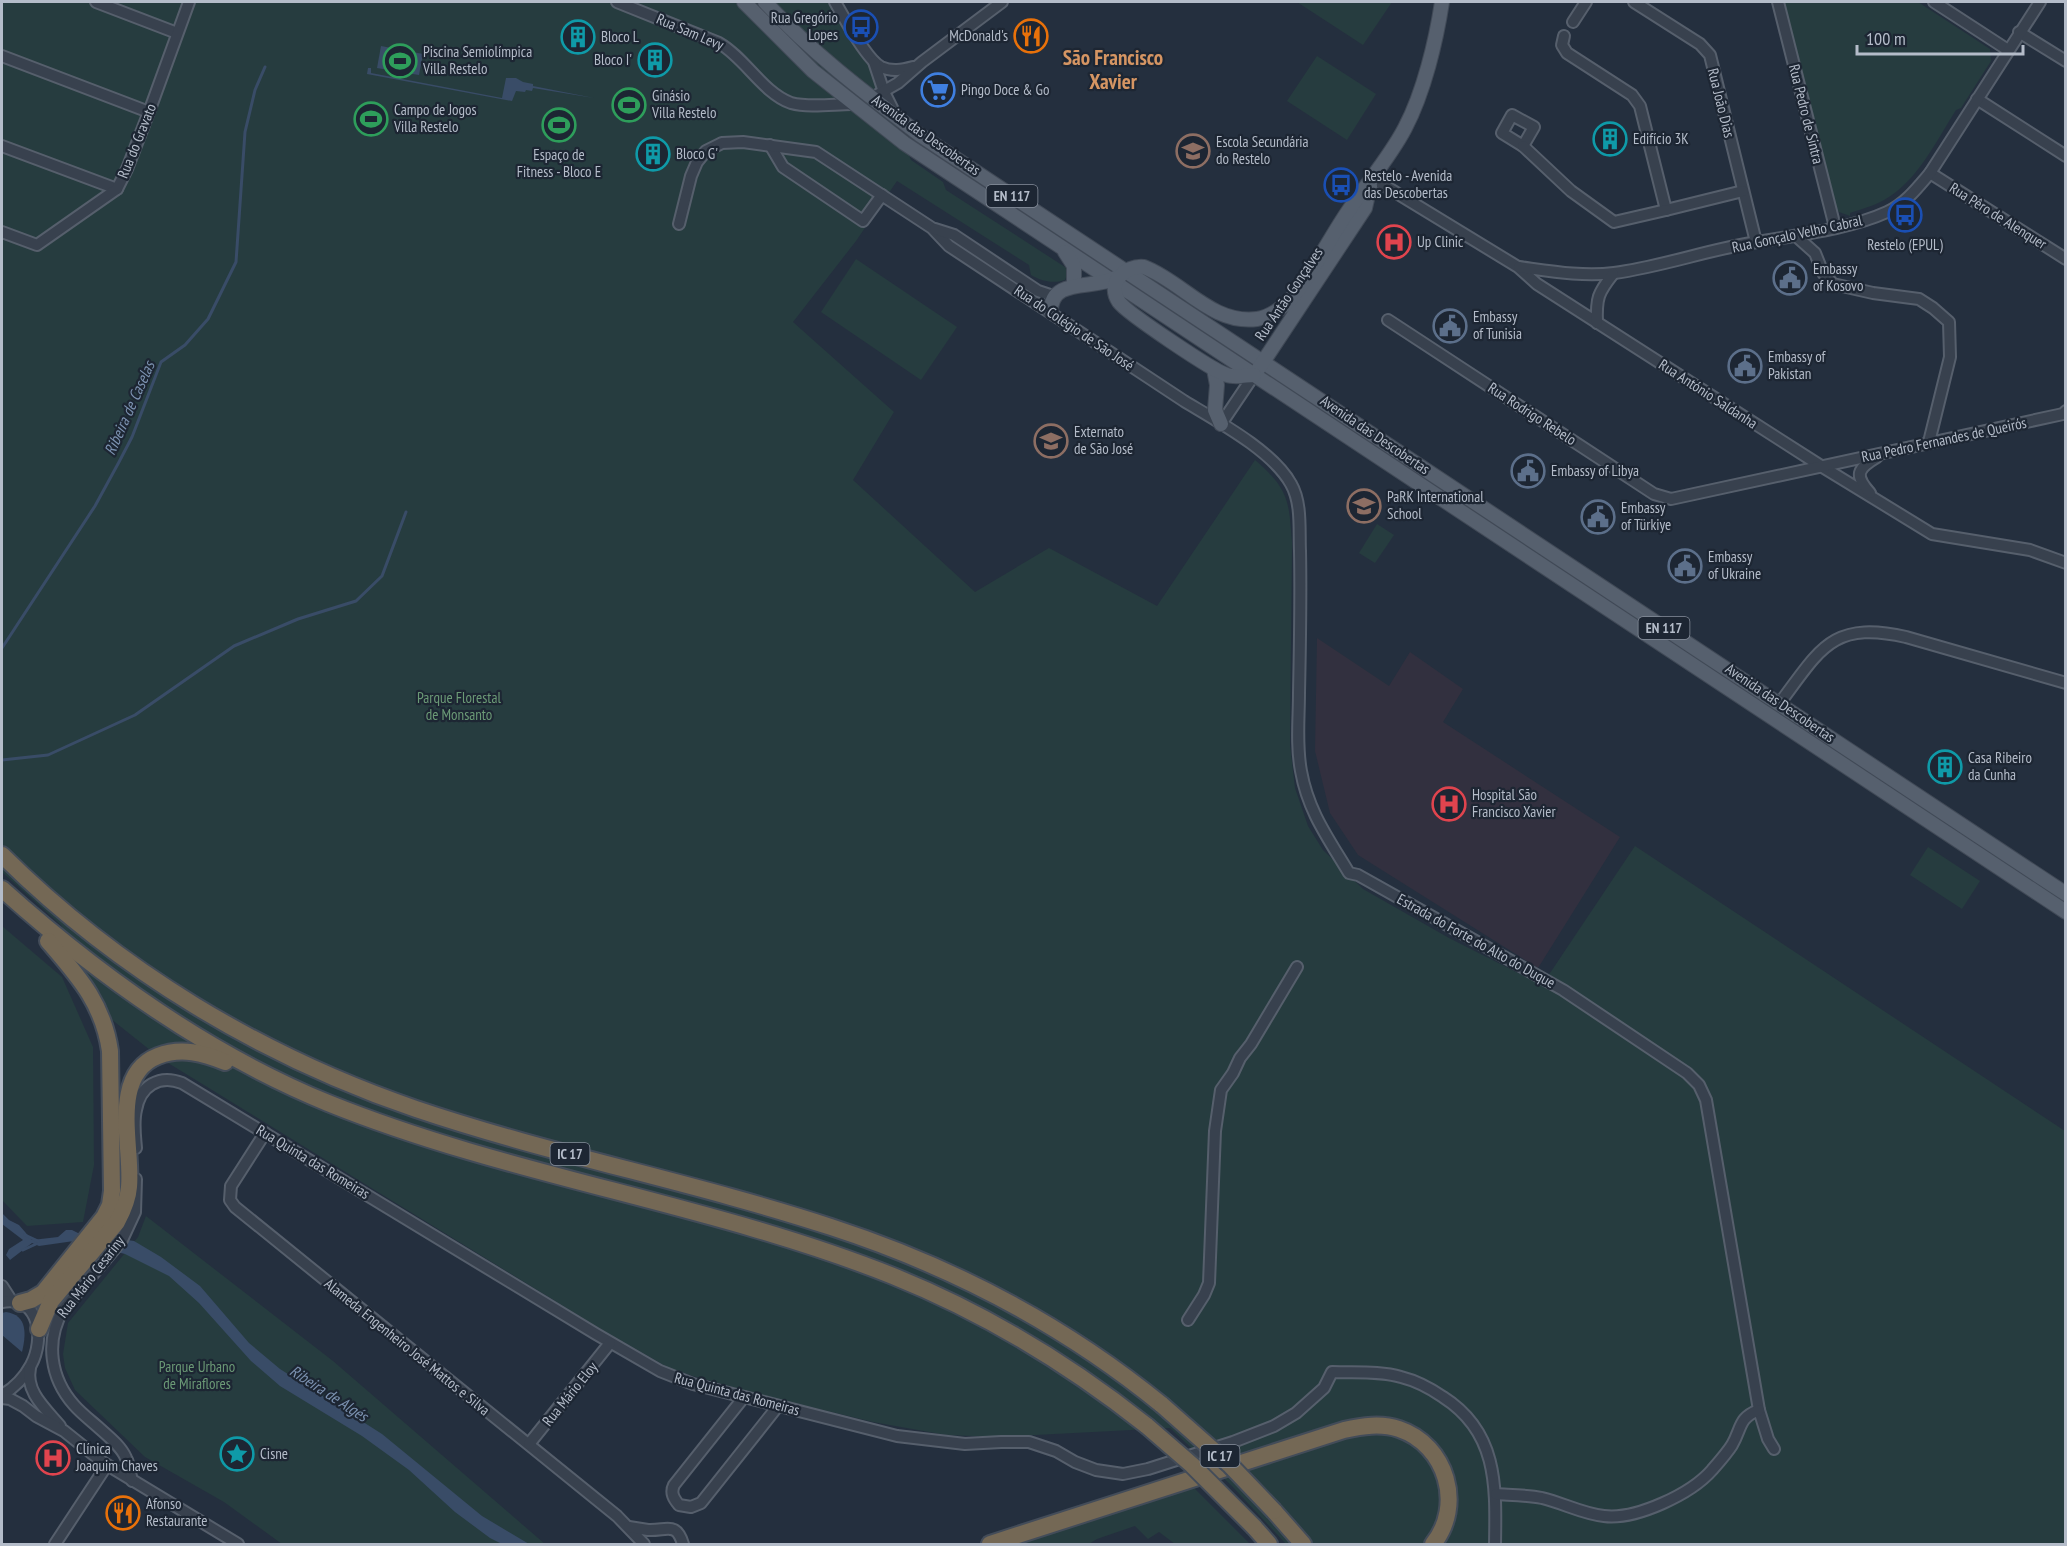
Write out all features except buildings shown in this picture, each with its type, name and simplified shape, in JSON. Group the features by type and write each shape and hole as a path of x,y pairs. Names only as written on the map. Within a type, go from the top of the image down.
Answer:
{"highway":[{"name":"IC 17","path":"2,855 60,909 115,952 202,1010 292,1058 380,1096 437,1116 787,1213 911,1256 1029,1314 1098,1357 1162,1405 1222,1458 1304,1545"},
{"name":"IC 17","path":"2,889 90,964 163,1016 248,1065 324,1101 390,1127 459,1150 741,1226 816,1249 896,1277 975,1314 1023,1340 1081,1377 1147,1426 1192,1465 1269,1545"},
{"path":"11,1302 31,1300 43,1293 104,1217 110,1205 113,1181 110,1051 100,1013 83,981 15,901"},
{"path":"39,1329 51,1301 123,1212 129,1185 126,1105 135,1075 143,1064 165,1053 192,1052 210,1056 324,1101"},
{"path":"990,1545 1344,1430 1378,1425 1400,1429 1411,1434 1427,1446 1441,1467 1448,1486 1449,1507 1447,1518 1433,1545"},
{"path":"1291,1530 1314,1545"}],"main road":[{"name":"Avenida das Descobertas","path":"744,2 788,48 852,104 904,143 1062,248 1229,340 2066,894"},
{"name":"Avenida das Descobertas","path":"765,2 824,59 870,99 1254,375 2066,912"},
{"name":"Rua Antão Gonçalves","path":"1220,314 1240,320 1259,319 1272,314 1291,299 1406,127 1424,81 1436,38 1442,2"},
{"path":"852,104 870,99"},
{"name":"Rua Antão Gonçalves","path":"1254,375 1365,208 1372,178"},
{"path":"1062,248 1074,266 1074,286"},
{"path":"1051,312 1053,296 1059,291 1074,286 1103,284 1138,266 1151,269 1220,314 1229,340"},
{"path":"1118,277 1117,298 1125,308 1214,369 1228,376 1254,375"},
{"path":"1214,369 1217,385 1215,410 1221,424"}],"street":[{"path":"96,2 177,33"},
{"name":"Rua do Gravato","path":"2,232 37,245 117,189 149,112 189,2"},
{"name":"Rua Sam Levy","path":"617,2 719,43 731,50 777,95 792,103 852,104"},
{"path":"835,2 872,59 884,92 900,120"},
{"path":"870,99 884,92 1002,2"},
{"path":"1573,22 1586,2"},
{"name":"Rua João Dias","path":"1634,2 1700,44 1710,56 1756,242"},
{"name":"Rua Pedro de Sintra","path":"1778,2 1834,227"},
{"path":"1934,2 2007,50"},
{"name":"Rua Gonçalo Velho Cabral","path":"1518,267 1568,273 1613,274 1756,242 1820,231 1888,212 1914,192 1930,173 2040,2"},
{"path":"2019,32 2066,61"},
{"path":"1564,36 1562,42 1565,51 1632,95 1640,106 1666,210"},
{"path":"2,56 149,112"},
{"path":"870,99 877,92 878,86 872,59"},
{"path":"872,59 882,67 894,71 922,62"},
{"path":"1977,99 2066,156"},
{"name":"Rua do Colégio de São José","path":"679,224 691,176 697,162 706,152 722,143 743,142 816,152 932,228 948,246 1221,424"},
{"path":"770,145 783,167 863,221 882,195"},
{"path":"2,146 117,189"},
{"path":"1523,146 1571,191 1614,222 1743,191"},
{"name":"Rua Pêro de Alenquer","path":"1930,173 2066,259"},
{"name":"Rua António Saldanha","path":"1372,178 1518,267 1537,284 1597,323 1932,534 2030,550 2066,562"},
{"name":"Rua do Colégio de São José","path":"932,228 954,235 1038,291 1053,296"},
{"path":"1815,252 1820,231"},
{"path":"1796,236 1815,252 1823,273 1833,284 1873,293 1918,298 1949,322 1950,357 1929,442"},
{"path":"1597,323 1596,308 1600,290 1613,274"},
{"name":"Rua Rodrigo Rebelo","path":"1388,320 1654,494 1671,499 1821,466"},
{"name":"Rua Antão Gonçalves","path":"1221,424 1254,375"},
{"name":"Rua Pedro Fernandes de Queirós","path":"1821,466 2065,413"},
{"name":"Estrada do Forte do Alto do Duque","path":"1221,424 1276,464 1293,487 1297,502 1300,572 1299,748 1305,788 1311,807 1320,827 1349,873 1358,875 1563,990 1687,1073 1699,1085 1706,1100 1759,1410 1768,1439 1774,1449"},
{"path":"1878,502 1861,482 1859,474 1863,466 1887,452"},
{"path":"1779,704 1826,646 1851,634 1867,631 1906,637 2066,683"},
{"path":"1188,1320 1209,1283 1215,1131 1221,1090 1297,967"},
{"name":"Rua Mário Cesariny","path":"132,1481 126,1458 115,1443 74,1405 62,1387 55,1374 52,1342 56,1321 63,1310 122,1240 135,1212 137,1200 135,1120 138,1102 148,1086 155,1082 170,1078 182,1083"},
{"name":"Rua Quinta das Romeiras","path":"182,1083 610,1343 669,1376 889,1435 933,1442 974,1444 1029,1442 1056,1451 1096,1470 1123,1474 1148,1469 1233,1442 1274,1426 1296,1413 1316,1396 1324,1388 1332,1372 1400,1376 1424,1385 1457,1406 1471,1420 1482,1438 1492,1467 1496,1494"},
{"name":"Alameda Engenheiro José Mattos e Silva","path":"265,1133 231,1186 230,1200 235,1207 529,1444 629,1527 644,1545"},
{"path":"2,1286 11,1302 32,1312 39,1329 31,1366 18,1384 2,1396"},
{"name":"Rua Mário Eloy","path":"529,1444 610,1343"},
{"path":"31,1366 29,1382 32,1391 64,1431"},
{"path":"2,1396 18,1402 64,1431 107,1465 238,1545"},
{"path":"744,1397 674,1485 673,1495 680,1505 691,1507 700,1503 778,1406"},
{"path":"1495,1545 1496,1494 1540,1498 1605,1516 1626,1515 1659,1506 1670,1501 1710,1472 1733,1444 1741,1422 1759,1410"},
{"path":"55,1545 107,1465"},
{"path":"629,1527 650,1530 669,1528 680,1535 683,1545"}],"shaded area":[{"name":"Hospital São Francisco Xavier","path":"1317,638 1389,686 1410,652 1463,689 1443,722 1620,837 1538,968 1358,855 1330,813 1315,751"}],"green space":[{"name":"Parque Florestal de Monsanto","path":"2,2 837,2 862,45 911,160 943,182 946,190 1065,267 1068,272 1065,280 1056,282 1031,275 1029,265 897,181 856,241 793,322 894,412 853,480 975,592 1049,548 1157,606 1255,460 1281,488 1290,516 1292,543 1290,745 1295,788 1308,826 1323,850 1363,889 1449,938 1542,985 1635,846 2065,1131 2065,1544 1286,1544 1231,1485 1170,1428 998,1437 946,1435 873,1422 757,1394 669,1368 599,1328 160,1058 106,1015 61,925 2,872"},
{"path":"1297,2 1392,2 1363,45"},
{"path":"1784,2 1918,2 1990,49 1991,61 1961,108 1956,110 1933,147 1907,182 1884,200 1850,213 1850,216 1839,212 1835,207"},
{"path":"1317,56 1376,94 1347,140 1287,101"},
{"path":"856,259 957,327 921,380 821,312"},
{"path":"1377,524 1394,535 1375,563 1359,553"},
{"path":"1928,847 1980,881 1962,909 1910,875"},
{"path":"2,926 62,977 93,1047 94,1165 83,1222 27,1226 2,1200"},
{"name":"Parque Urbano de Miraflores","path":"146,1216 333,1361 545,1544 282,1544 224,1502 145,1457 75,1390 65,1368 63,1354 68,1323 138,1237"},
{"path":"1194,1488 1250,1544 1175,1544 1159,1532 1148,1539 1135,1526 1089,1544 1011,1544"}],"water":[{"name":"Piscina Semiolímpica Villa Restelo","path":"381,46 423,54 419,75 377,68"},
{"path":"368,68 371,68 371,73 502,98 506,78 516,78 533,84 533,86 594,98 533,88 532,91 516,91 512,101 367,74"},
{"path":"2,1213 19,1225 32,1240 58,1237 66,1230 72,1230 78,1233 134,1241 161,1257 200,1286 249,1343 280,1369 382,1434 482,1516 529,1544 502,1544 490,1538 455,1512 409,1470 362,1436 280,1386 251,1361 199,1303 169,1276 125,1254 74,1241 39,1246 32,1243 10,1260 6,1255 9,1249 23,1240 2,1224"},
{"path":"6,1312 22,1321 24,1339 22,1352 2,1335 2,1313"}],"waterway":[{"name":"Ribeira de Caselas","path":"2,648 95,506 132,437 161,362 185,345 208,319 236,262 245,132 255,90 265,67"},
{"path":"2,760 48,755 135,715 234,646 298,619 356,601 382,576 406,512"},
{"name":"Ribeira de Algés","path":"25,1235 38,1241"},
{"path":"23,1250 36,1244"}],"place":[{"name":"Rua Gregório Lopes","path":"861,27"},
{"name":"McDonald's","path":"1031,36"},
{"name":"Bloco L","path":"578,37"},
{"name":"Bloco I'","path":"655,60"},
{"name":"Piscina Semiolímpica Villa Restelo","path":"400,61"},
{"name":"Pingo Doce & Go","path":"938,90"},
{"name":"Ginásio Villa Restelo","path":"629,105"},
{"name":"Campo de Jogos Villa Restelo","path":"371,119"},
{"name":"Espaço de Fitness - Bloco E","path":"559,125"},
{"name":"Edifício 3K","path":"1610,139"},
{"name":"Escola Secundária do Restelo","path":"1193,151"},
{"name":"Bloco G'","path":"653,154"},
{"name":"Restelo - Avenida das Descobertas","path":"1341,185"},
{"name":"Restelo (EPUL)","path":"1905,215"},
{"name":"Up Clinic","path":"1394,242"},
{"name":"Embassy of Kosovo","path":"1790,278"},
{"name":"Embassy of Tunisia","path":"1450,326"},
{"name":"Embassy of Pakistan","path":"1745,366"},
{"name":"Externato de São José","path":"1051,441"},
{"name":"Embassy of Libya","path":"1528,471"},
{"name":"PaRK International School","path":"1364,506"},
{"name":"Embassy of Türkiye","path":"1598,517"},
{"name":"Embassy of Ukraine","path":"1685,566"},
{"name":"Casa Ribeiro da Cunha","path":"1945,767"},
{"name":"Hospital São Francisco Xavier","path":"1449,804"},
{"name":"Cisne","path":"237,1454"},
{"name":"Clínica Joaquim Chaves","path":"53,1458"},
{"name":"Afonso Restaurante","path":"123,1513"}],"district":[{"name":"São Francisco Xavier","path":"1113,70"}]}
